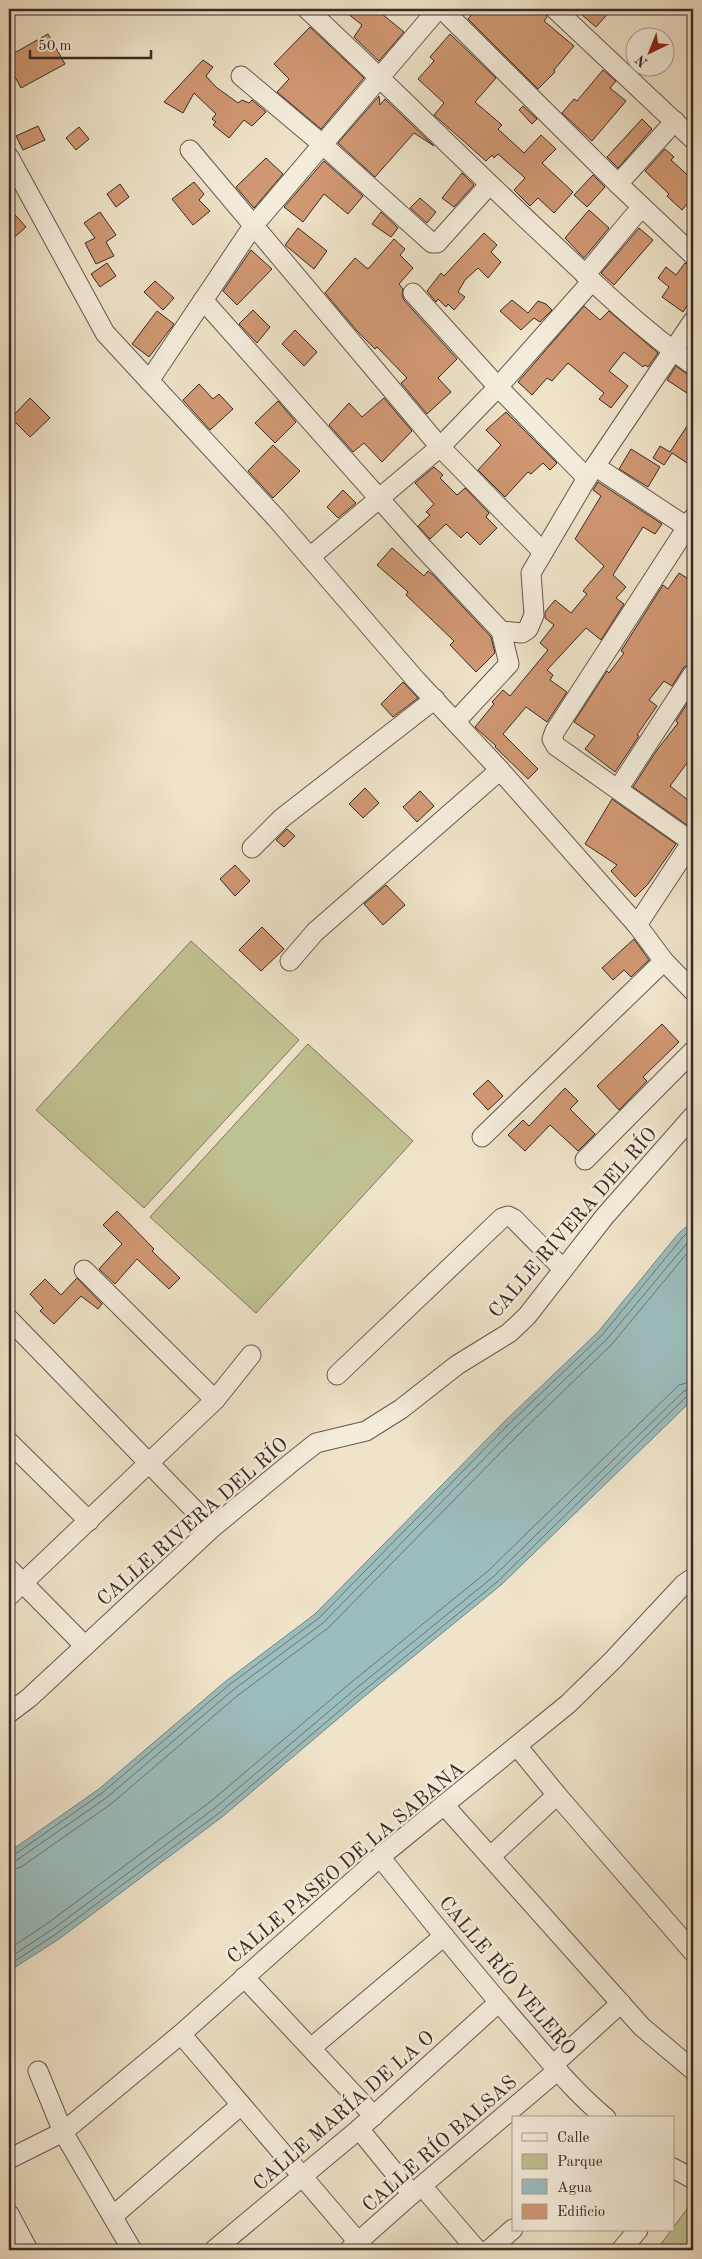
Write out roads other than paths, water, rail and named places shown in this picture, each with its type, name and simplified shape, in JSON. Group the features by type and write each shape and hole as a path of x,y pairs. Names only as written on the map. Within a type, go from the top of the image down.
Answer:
{"street":[{"path":"307,9 380,77 489,185 589,278 693,365"},
{"path":"149,381 253,226 438,9"},
{"path":"442,9 618,184 693,254"},
{"path":"556,9 693,139"},
{"path":"241,76 322,144 432,243 437,242 489,185"},
{"path":"618,184 675,121"},
{"path":"190,150 440,447 543,552"},
{"path":"10,165 105,333 310,557 416,680 500,770 636,925 664,961 693,991"},
{"path":"310,557 440,447 498,387 589,278 618,232 642,207"},
{"path":"413,293 498,387 591,472 691,525 555,731 552,739 556,746 693,841 636,925"},
{"path":"203,300 379,499 501,631 509,664 456,722"},
{"path":"501,631 522,633 528,629 534,615 531,572 591,472 693,321"},
{"path":"618,789 693,674"},
{"path":"252,848 282,818 435,699"},
{"path":"290,961 315,932 500,770"},
{"path":"482,1137 664,961"},
{"path":"585,1160 693,1051"},
{"name":"CALLE RIVERA DEL RÍO","path":"9,1713 29,1698 212,1528 316,1443 366,1431 401,1408 457,1365 509,1333 527,1316 605,1216 693,1116"},
{"path":"337,1375 502,1218 508,1216 514,1219 563,1269"},
{"path":"84,1270 215,1400"},
{"path":"9,1319 212,1528"},
{"path":"16,1590 215,1400 250,1355"},
{"path":"9,1442 89,1521"},
{"path":"9,1569 16,1590 85,1646"},
{"name":"CALLE PASEO DE LA SABANA","path":"9,2159 64,2132 181,2034 380,1858 568,1704 613,1660 684,1584 693,1578"},
{"path":"517,1746 556,1795 693,1952"},
{"path":"491,1856 556,1795"},
{"path":"444,1805 642,2028 693,2070"},
{"name":"CALLE RÍO VELERO","path":"380,1858 556,2068 604,2116"},
{"path":"310,2048 444,1936"},
{"path":"244,1977 374,2116"},
{"name":"CALLE MARÍA DE LA O","path":"214,2250 359,2130 499,2002"},
{"name":"CALLE RÍO BALSAS","path":"357,2248 417,2190 556,2068 620,2003"},
{"path":"181,2034 304,2177 357,2248"},
{"path":"38,2071 64,2132 132,2250"},
{"path":"113,2216 241,2105"},
{"path":"359,2130 477,2250"},
{"path":"674,2169 693,2179"},
{"path":"9,2214 28,2250"},
{"path":"489,2250 512,2230"},
{"path":"625,2250 637,2232"}],"water":[{"path":"693,1221 693,1397 685,1407 501,1585 360,1700 222,1817 59,1939 9,1971 9,1852 99,1789 226,1681 315,1614 505,1421 598,1332 678,1234"}]}
